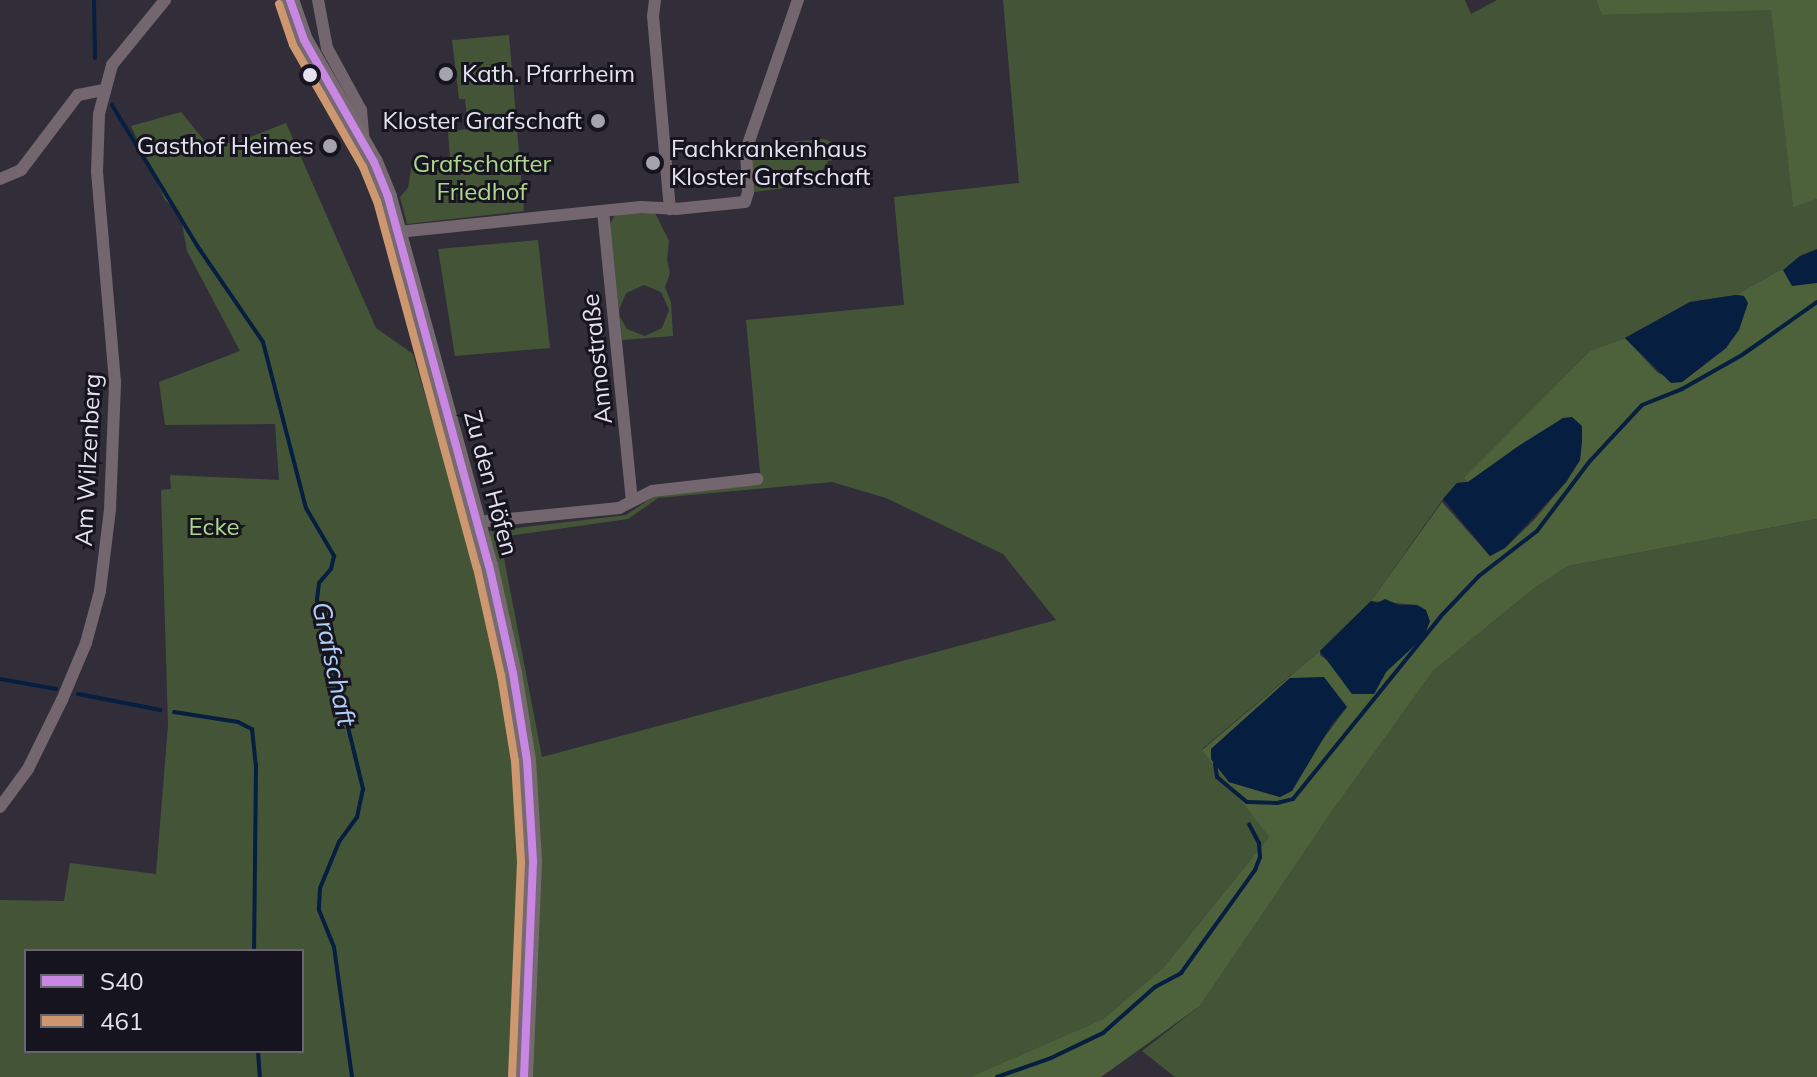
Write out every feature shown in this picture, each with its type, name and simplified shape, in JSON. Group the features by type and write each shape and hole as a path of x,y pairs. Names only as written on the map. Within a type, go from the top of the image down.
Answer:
{"street":[{"name":"Zu den Höfen","path":"290,0 304,40 374,162 398,232 477,522 513,673 527,760 533,862 524,1077"},
{"path":"318,0 330,55 361,110 364,143"},
{"path":"655,0 653,16 670,209"},
{"path":"398,232 641,207 670,209 746,201 746,150 798,0"},
{"name":"Am Wilzenberg","path":"0,807 28,769 78,665 96,608 106,551 115,382 97,172 103,90 117,56 162,1"},
{"path":"0,179 21,170 78,95 103,90"},
{"name":"Annostraße","path":"603,211 632,501"},
{"path":"477,522 615,509 652,491 757,479"}],"green space":[{"name":"Ecke","path":"1003,0 1465,0 1471,14 1497,0 1596,0 1603,15 1771,9 1793,206 1817,199 1817,249 1736,295 1690,302 1625,338 1590,351 1465,478 1468,482 1457,483 1371,601 1320,651 1202,749 1269,837 1163,968 1103,1019 970,1077 0,1077 0,900 64,901 70,863 156,874 168,725 161,490 171,489 170,475 279,480 275,424 165,425 159,382 240,351 187,251 180,213 165,200 131,126 181,112 208,145 237,142 286,123 376,328 413,354 466,534 626,515 656,495 761,483 746,320 904,305 894,197 1019,183","holes":["832,482 886,498 1003,554 1056,620 542,757 500,537 628,519 658,498"]},
{"path":"1596,0 1817,0 1817,199 1793,207 1771,10 1602,15"},
{"name":"Grafschafter Friedhof","path":"509,35 524,211 407,224 400,197 408,188 412,163 450,158 448,132 468,129 465,99 459,99 452,40"},
{"path":"824,139 837,144 839,159 828,161 815,184 754,192 750,165 754,145"},
{"path":"654,211 669,241 667,260 670,273 665,287 671,302 673,336 622,340 620,317 627,329 645,336 662,328 669,310 661,292 644,285 626,293 619,310 610,224 615,215"},
{"path":"538,240 550,348 455,356 438,249"},
{"path":"1817,249 1817,519 1568,566 1533,589 1433,671 1328,817 1200,1006 1101,1077 970,1077 1103,1019 1163,968 1269,837 1202,750 1320,651 1320,655 1374,694 1386,672 1403,654 1417,605 1371,601 1442,502 1490,556 1505,548 1534,520 1580,460 1582,426 1563,419 1468,482 1464,478 1590,351 1625,338 1658,373 1682,382 1726,348 1744,296 1736,295","holes":["1290,678 1302,678 1347,707 1280,797 1229,782 1211,759 1211,749"]},
{"path":"1817,519 1817,1077 1175,1077 1142,1051 1200,1006 1328,817 1433,671 1533,589 1568,566"}],"water":[{"path":"1817,249 1817,283 1792,286 1783,270 1800,256"},
{"path":"1744,296 1748,303 1739,330 1726,348 1682,382 1671,383 1625,338 1690,302"},
{"path":"1572,417 1582,426 1580,460 1566,482 1505,548 1490,556 1443,499 1457,483 1468,482 1563,418"},
{"path":"1385,599 1399,605 1417,605 1426,610 1430,621 1424,637 1386,672 1374,694 1352,694 1320,651 1371,601 1377,603"},
{"path":"1324,677 1347,707 1332,724 1292,791 1280,797 1229,782 1211,759 1211,749 1290,678"}],"waterway":[{"name":"Grafschaft","path":"94,0 95,58"},
{"name":"Grafschaft","path":"112,105 198,247 263,342 306,508 334,556 331,569 319,583 317,600 363,789 357,817 339,842 320,888 319,910 334,947 352,1077"},
{"path":"1215,764 1217,777 1247,802 1277,803 1293,799 1441,616 1479,576 1537,531 1590,461 1642,405 1682,389 1742,355 1817,302"},
{"path":"0,679 56,689"},
{"path":"78,694 160,710"},
{"path":"174,712 238,722 252,729 256,765 254,949"},
{"path":"997,1077 1051,1058 1103,1033 1155,987 1181,973 1255,870 1260,857 1259,843 1249,824"},
{"path":"258,1053 260,1077"}],"transit line":[{"name":"S40","path":"290,0 304,40 374,162 388,197 489,565 513,673 527,760 533,862 524,1077"},
{"name":"461","path":"279,4 293,45 363,167 377,201 477,568 501,675 515,761 521,862 512,1076"}],"place":[{"name":"Kath. Pfarrheim","path":"446,74"},
{"name":"Kloster Grafschaft","path":"598,121"},
{"name":"Gasthof Heimes","path":"330,146"},
{"name":"Fachkrankenhaus Kloster Grafschaft","path":"653,163"}]}
